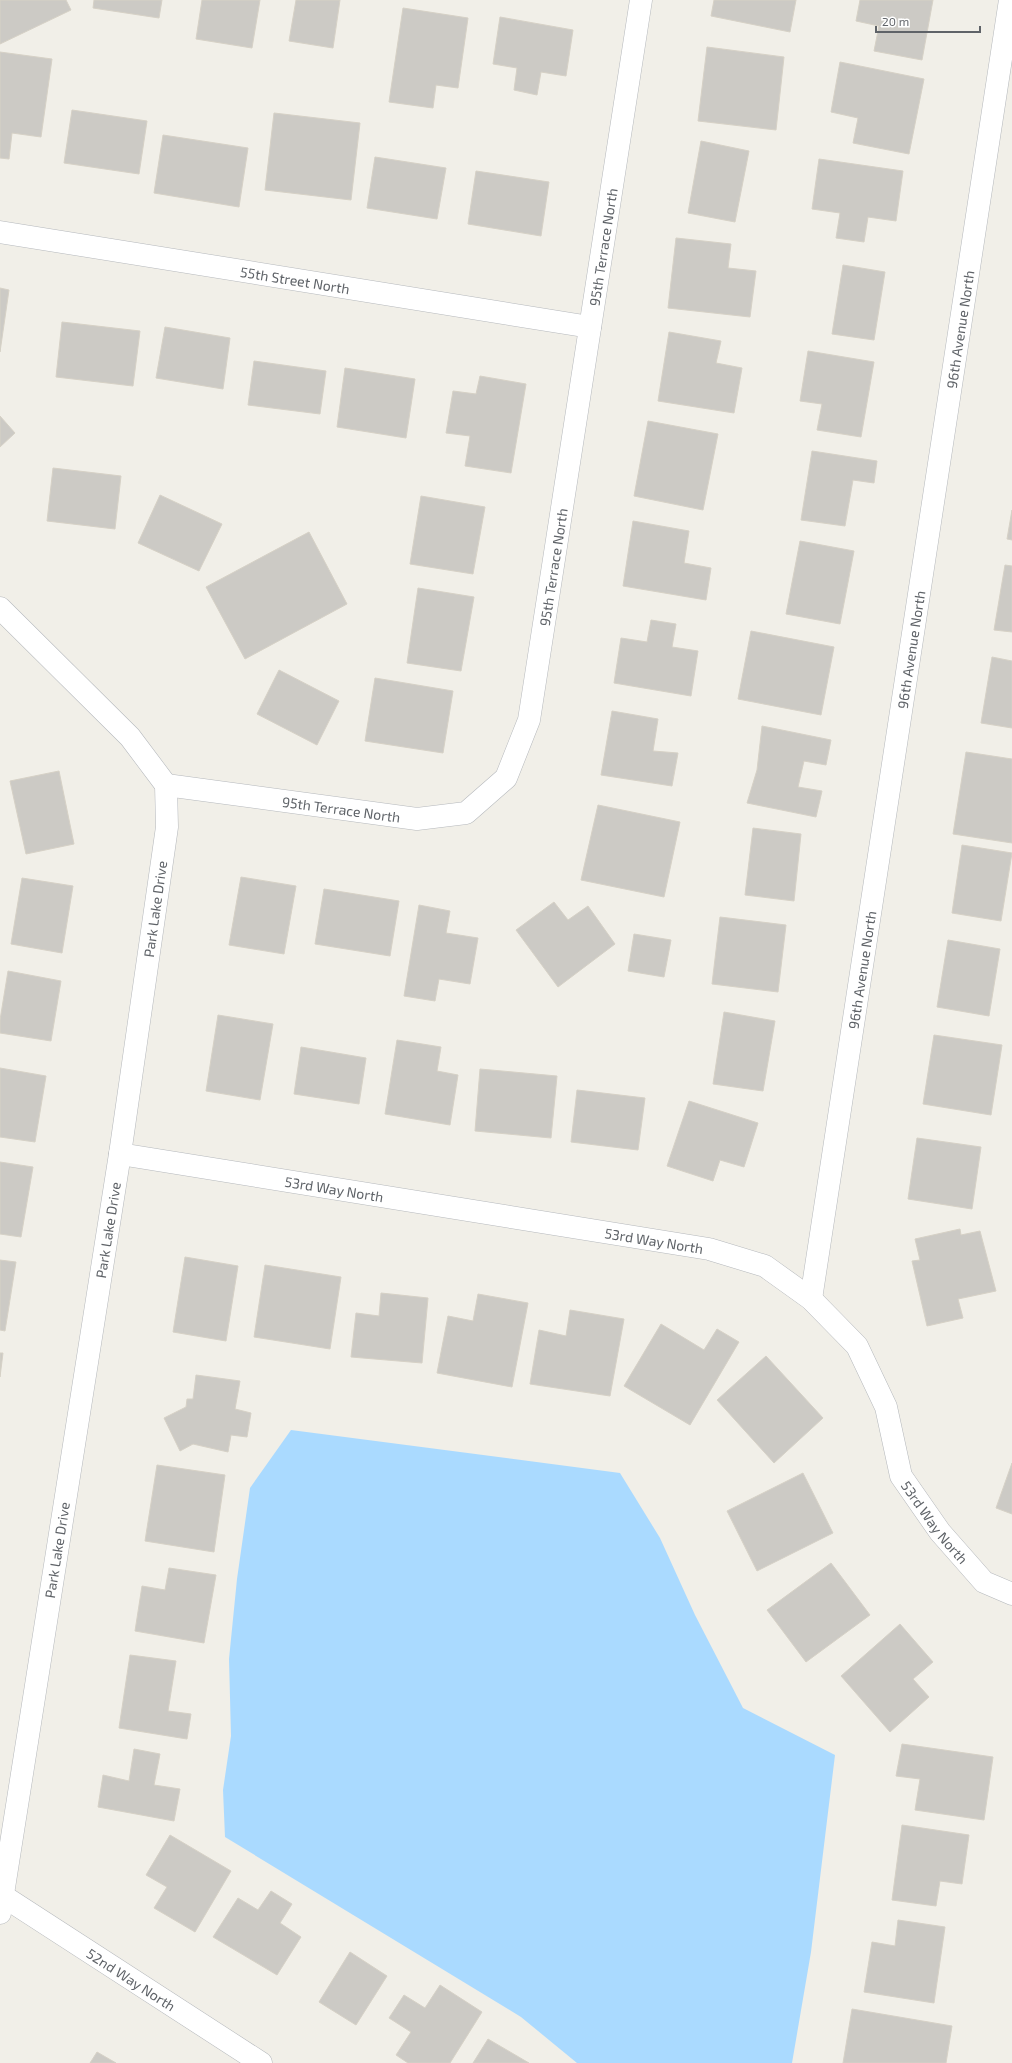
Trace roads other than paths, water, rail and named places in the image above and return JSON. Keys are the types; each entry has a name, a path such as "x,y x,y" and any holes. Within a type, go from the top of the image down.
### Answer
{"street":[{"name":"95th Terrace North","path":"166,785 417,820 466,813 506,778 529,720 640,0"},
{"name":"96th Avenue North","path":"812,1299 1010,0"},
{"name":"55th Street North","path":"0,232 590,327"},
{"path":"0,608 130,737 166,785"},
{"name":"Park Lake Drive","path":"1,1905 120,1154 167,827 166,785"},
{"name":"53rd Way North","path":"120,1154 709,1249 765,1266 812,1299 857,1346 886,1407 901,1476 940,1532 984,1582 1012,1594"},
{"name":"52nd Way North","path":"1,1905 261,2063"}],"water":[{"path":"291,1430 620,1473 660,1538 695,1615 743,1708 835,1755 811,1952 792,2063 577,2063 521,2017 225,1837 223,1790 231,1736 229,1659 237,1579 250,1488"}]}
